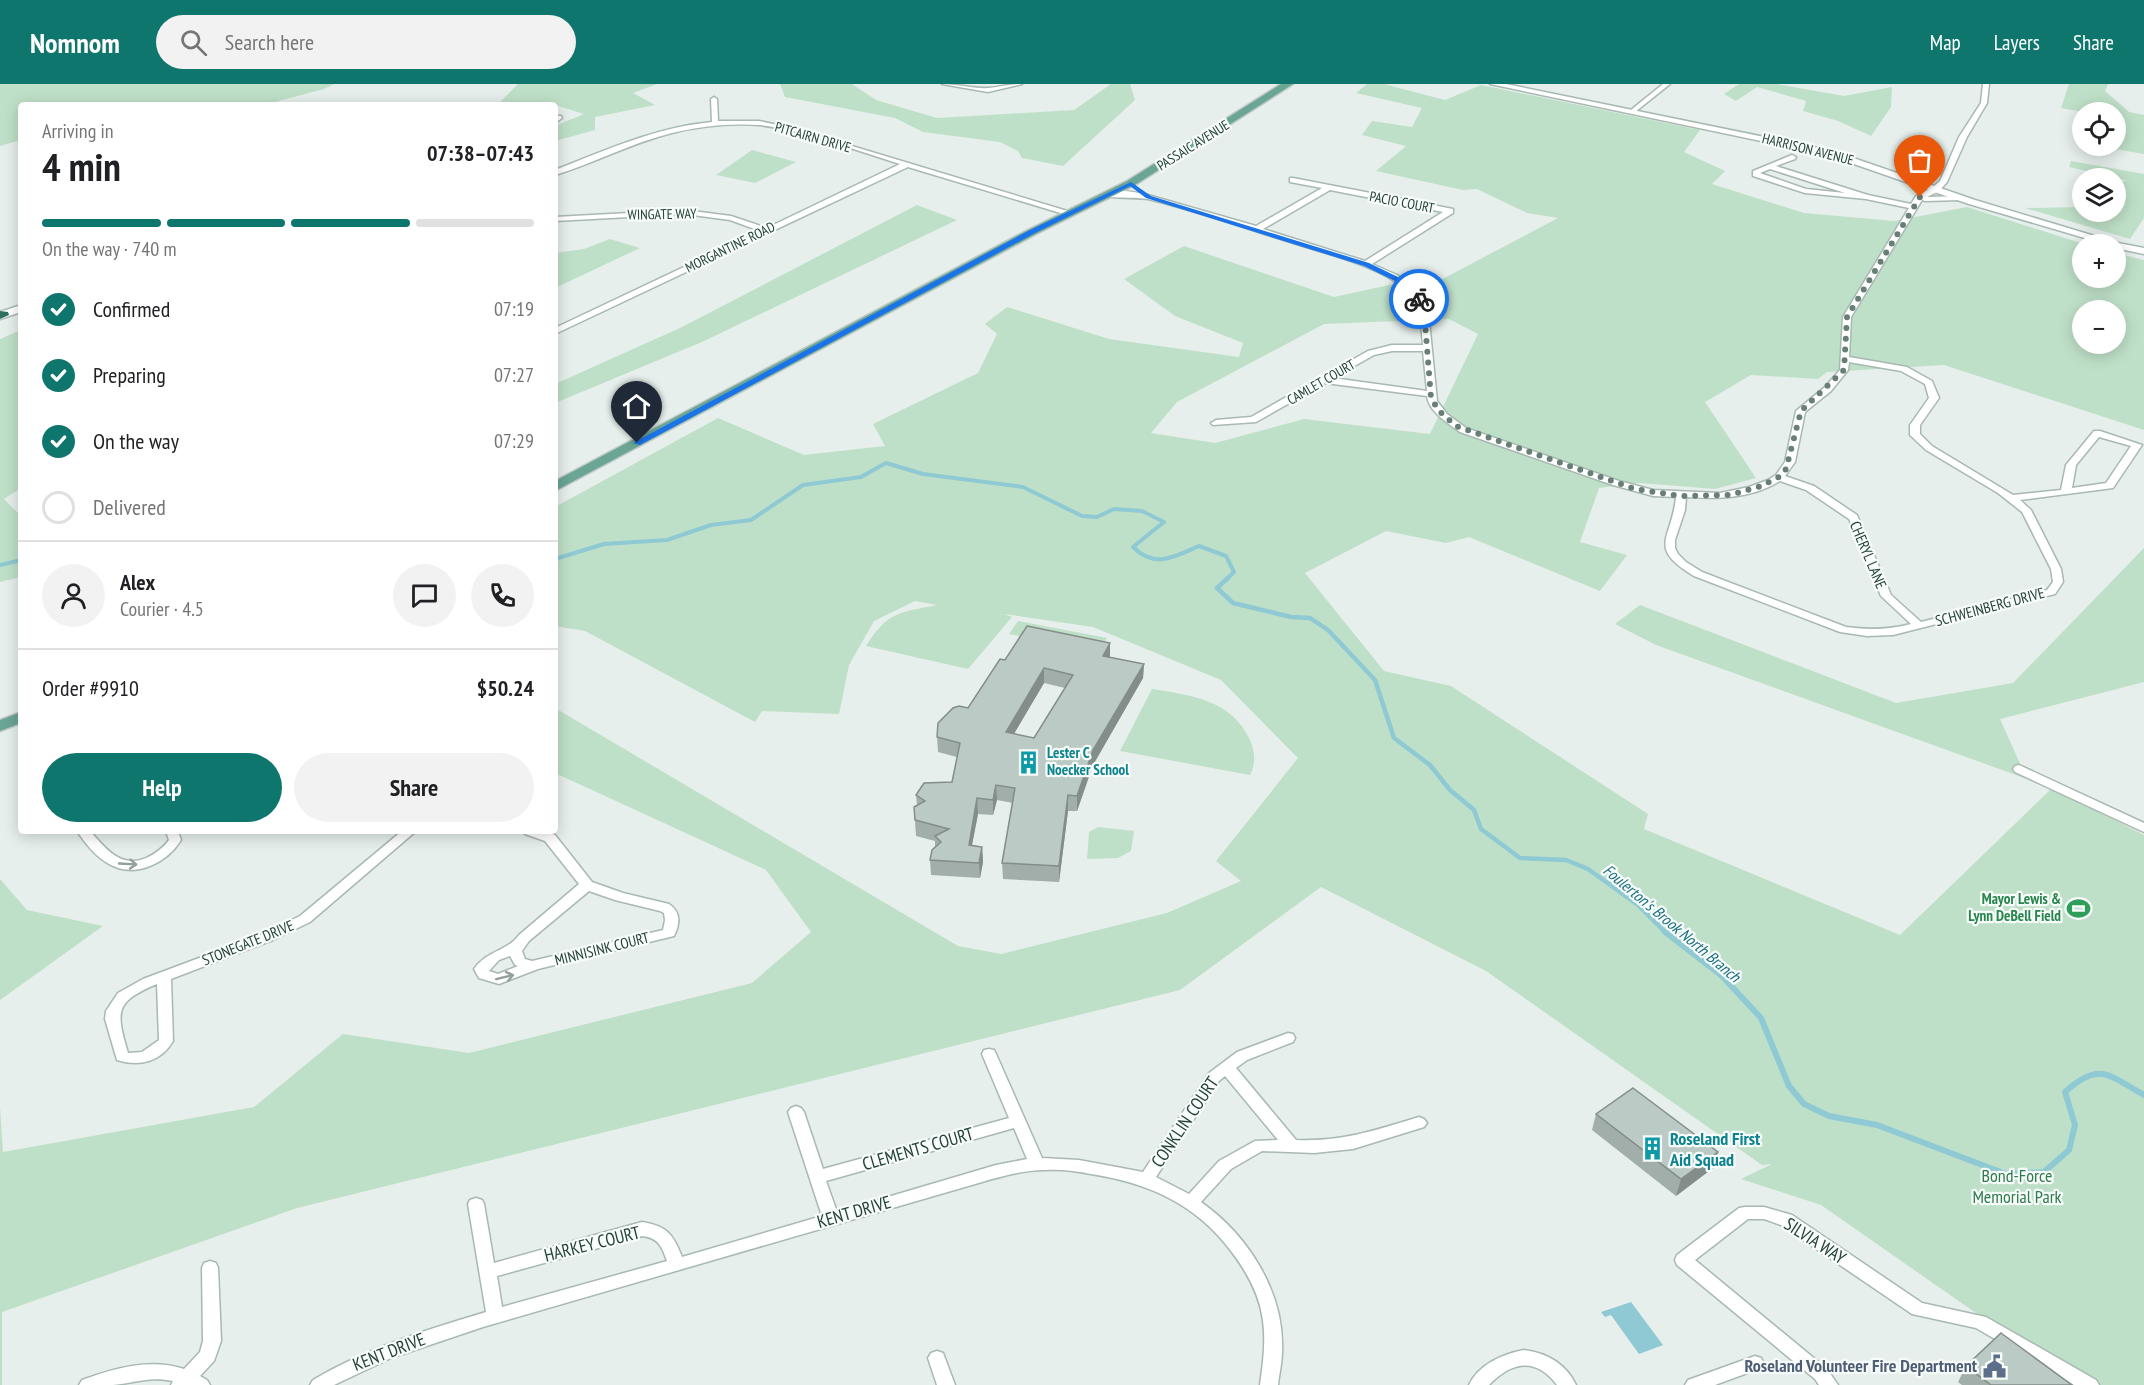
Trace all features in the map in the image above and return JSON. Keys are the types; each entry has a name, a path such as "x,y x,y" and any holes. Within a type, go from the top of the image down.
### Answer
{"main road":[{"name":"PASSAIC AVENUE","path":"558,485 1070,213 1131,183 1286,84"}],"street":[{"path":"945,84 988,90 1020,84"},
{"name":"HARRISON AVENUE","path":"1494,84 1513,86 1830,153 1962,198 2079,234"},
{"path":"1633,111 1667,84"},
{"path":"1107,195 1148,197 1366,264 1394,277 1417,296 1424,310 1430,394 1435,406 1444,416 1473,434 1616,483 1653,493 1681,496 1742,493 1779,477 1790,462 1801,411 1841,375 1845,359 1847,317 1916,204 1943,182 1963,137 1984,103 1986,84"},
{"path":"714,99 715,123"},
{"name":"PITCAIRN DRIVE","path":"558,172 657,133 715,123 745,122 782,127 1070,213"},
{"path":"1792,157 1757,171 1756,174 1810,192 1916,204 1939,197 1962,198"},
{"name":"MORGANTINE ROAD","path":"558,330 905,165"},
{"path":"1769,166 1866,197"},
{"name":"PACIO COURT","path":"1293,180 1450,211 1366,264"},
{"path":"1131,183 1136,190 1148,197"},
{"path":"1257,229 1329,187"},
{"name":"WINGATE WAY","path":"558,219 685,212 731,218 766,230"},
{"name":"HARRISON AVENUE","path":"2126,247 2144,251"},
{"path":"1,321 18,310"},
{"path":"1,321 18,319"},
{"name":"CAMLET COURT","path":"1216,423 1253,420 1378,350 1427,348"},
{"name":"SCHWEINBERG DRIVE","path":"1681,496 1680,510 1668,546 1675,558 1688,569 1803,616 1844,630 1878,633 1919,626 2043,595 2055,587 2058,576 2031,517 2013,498 1918,439 1915,425 1934,398 1929,383 1904,369 1845,359"},
{"path":"1324,380 1430,394"},
{"path":"2013,498 2066,492 2109,486 2138,445 2097,433 2071,465 2066,492"},
{"name":"CHERYL LANE","path":"1779,477 1810,488 1853,517 1886,596 1919,626"},
{"path":"2019,769 2143,826"},
{"path":"85,834 113,861 130,865 163,854 175,840 173,834"},
{"name":"STONEGATE DRIVE","path":"164,976 166,1041 153,1054 141,1059 122,1056 112,1017 114,1010 133,990 164,976 268,937 305,919 406,834"},
{"path":"539,834 550,838 587,885"},
{"name":"MINNISINK COURT","path":"517,948 486,963 481,969 484,975 499,980 533,966 669,933 672,920 670,911 664,907 620,897 587,885 524,938 517,948 515,951 520,962 525,966 533,966"},
{"name":"CONKLIN COURT","path":"1146,1180 1214,1077 1242,1056 1287,1038"},
{"path":"989,1054 1037,1164"},
{"name":"CONKLIN COURT","path":"1226,1067 1290,1144"},
{"path":"796,1112 831,1218"},
{"name":"CLEMENTS COURT","path":"817,1177 1019,1121"},
{"path":"1191,1202 1225,1165 1247,1150 1260,1145 1290,1144 1314,1147 1353,1143 1419,1124"},
{"name":"KENT DRIVE","path":"320,1385 340,1372 377,1355 495,1316 677,1265 831,1218 1037,1164 1075,1165 1146,1180 1191,1202 1221,1228 1244,1253 1257,1273 1268,1299 1274,1327 1271,1385"},
{"path":"476,1204 495,1316"},
{"name":"SILVIA WAY","path":"1829,1385 1821,1374 1683,1260 1745,1213 1764,1213 1786,1220 1918,1309 1980,1322 2090,1385"},
{"name":"HARKEY COURT","path":"488,1272 642,1229 656,1230 665,1236 677,1265"},
{"path":"88,1385 154,1368 190,1382 208,1356 212,1341 210,1268"},
{"path":"1478,1385 1500,1366 1518,1359 1533,1357 1546,1361 1558,1370 1567,1385"},
{"path":"937,1358 946,1385"},
{"path":"1694,1385 1755,1363"}],"green space":[{"path":"0,84 334,84 324,89 275,102 18,102 18,141 0,146"},
{"path":"518,84 657,84 633,93 655,105 595,117 595,130 558,140 558,125 584,114 558,106 558,102 500,102"},
{"path":"780,84 852,84 876,100 937,118 1074,110 1111,84 1130,84 1135,100 1063,166 1022,158 1018,151 1000,142 923,132 895,118 785,97"},
{"name":"Bond-Force Memorial Park","path":"1367,84 1384,84 1445,100 1481,85 1700,130 1684,152 1725,171 1712,184 1804,213 1894,221 1967,207 2072,240 2072,288 2126,288 2126,256 2144,260 2144,430 1944,365 1827,372 1818,379 1751,375 1705,402 1756,478 1715,489 1640,483 1599,488 1580,542 1627,555 1600,591 1469,537 1446,543 1386,531 1305,573 1384,671 1451,686 1648,814 1644,829 1900,935 2052,788 2144,835 2144,1385 2079,1385 1821,1205 1741,1179 1772,1164 1762,1165 1486,971 1321,887 1180,990 297,1208 2,1312 2,1385 0,1385 0,1107 3,1152 254,1107 343,1034 469,1053 752,983 811,932 766,870 558,774 558,710 958,946 1001,954 1167,913 1241,881 1216,861 1298,758 1221,680 1093,627 1004,614 1012,617 968,669 866,646 881,626 896,615 937,605 915,601 874,621 849,665 839,714 762,711 755,722 585,631 558,626 558,505 718,418 804,455 885,446 873,424 978,373 997,334 985,324 1007,307 1109,339 1239,357 1243,343 1175,316 1124,279 1184,246 1334,297 1389,285 1433,284 1558,218 1527,213 1477,189 1463,190 1376,171 1406,146 1362,135 1372,121 1412,127 1422,108 1356,93","holes":["1449,319 1478,334 1430,434 1304,419 1215,443 1151,433 1177,402 1324,324"]},
{"path":"1739,84 1776,84 1844,96 1892,87 1891,107 1871,136 1838,121 1803,111 1806,101 1757,87 1736,101 1724,94"},
{"path":"2069,84 2108,84 2105,91 2118,102 2072,102 2072,110 2061,108"},
{"path":"2126,109 2144,115 2144,154 2126,151"},
{"path":"752,150 796,162 755,183 716,175"},
{"path":"2071,161 2110,168 2073,168 2069,167"},
{"path":"2126,171 2144,174 2144,218 2130,239 2126,238 2126,234 2113,234 2072,222 2126,222 2126,181 2128,181 2126,181"},
{"path":"917,205 957,220 702,342 558,402 558,383 680,328"},
{"path":"2072,207 2072,222 2025,208"},
{"path":"610,239 640,248 558,287 558,253 584,249"},
{"path":"18,331 18,490 4,499 18,513 18,578 0,582 0,339"},
{"path":"2144,548 2144,682 2000,719 2027,779 1656,645 1615,624 1640,605 1896,703 2013,683"},
{"path":"1018,621 1107,638 1097,652 1009,634"},
{"path":"1152,689 1195,697 1233,716 1252,744 1254,762 1250,775 1120,751"},
{"path":"1098,827 1134,831 1131,851 1118,858 1087,859 1089,832"},
{"path":"0,879 27,910 103,926 0,1000"}],"water":[{"path":"1631,1302 1663,1345 1639,1354 1611,1315 1605,1317 1601,1312"}],"building":[{"name":"Lester C Noecker School","path":"1027,626 1110,643 1103,656 1144,664 1093,750 1077,796 1068,795 1059,866 1002,863 1015,788 996,785 993,800 977,798 969,845 982,847 979,863 930,860 932,850 941,842 935,836 949,829 915,820 914,807 925,801 916,795 924,783 952,782 960,743 937,737 938,723 953,708 959,706 968,708 1000,659 1005,660","holes":["1044,668 1073,675 1034,738 1006,732"]},
{"path":"1633,1088 1718,1152 1681,1179 1596,1114"},
{"path":"2001,1333 2072,1385 1991,1385 1966,1366"}],"waterway":[{"name":"Foulerton's Brook North Branch","path":"558,558 604,544 667,540 711,525 751,520 803,485 861,477 886,463 923,474 1023,487 1082,516 1097,517 1114,509 1142,511 1164,522 1133,547 1141,554 1149,558 1165,559 1199,546 1226,556 1234,572 1228,578"},
{"name":"Foulerton's Brook North Branch","path":"0,565 18,561"},
{"name":"Foulerton's Brook North Branch","path":"1228,578 1217,588 1233,603 1291,617 1310,618 1328,630 1375,680 1394,738 1430,765 1450,790 1474,810 1481,829 1520,858 1566,860 1588,869 1638,905 1665,932"},
{"name":"Foulerton's Brook North Branch","path":"1665,932 1722,976 1761,1018 1789,1086 1804,1104 1829,1116 1877,1125 2006,1174 2044,1172 2069,1150 2075,1125 2065,1092 2077,1082 2096,1074 2104,1074 2144,1095"}],"way so far":[{"path":"1419,299 1424,310 1431,398 1439,411 1456,426 1484,438 1635,489 1666,495 1720,496 1742,493 1771,482 1786,469 1792,456 1801,411 1809,401 1828,388 1844,370 1847,317 1920,197"}],"place":[{"name":"Lester C Noecker School","path":"1029,762"},
{"name":"Mayor Lewis & Lynn DeBell Field","path":"2079,908"},
{"name":"Roseland First Aid Squad","path":"1652,1149"},
{"name":"Roseland Volunteer Fire Department","path":"1995,1366"}],"route":[{"path":"637,443 1032,231 1131,183 1136,190 1148,197 1229,220 1366,264 1399,280 1419,299"}]}
